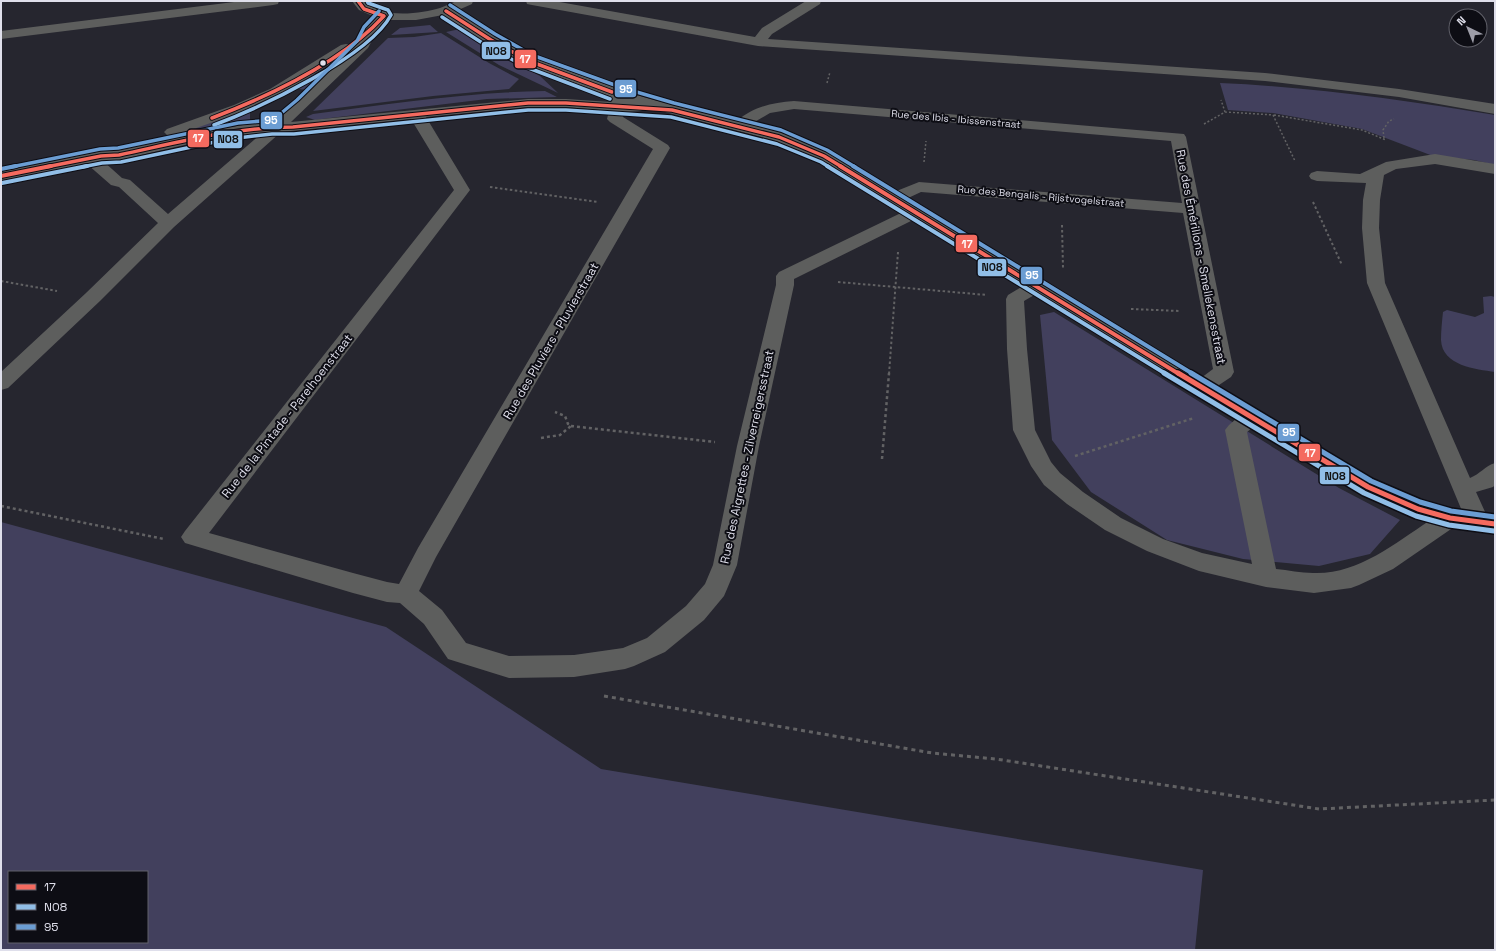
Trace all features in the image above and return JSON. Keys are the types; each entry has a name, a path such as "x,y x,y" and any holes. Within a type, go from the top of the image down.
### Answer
{"street":[{"path":"1,35 273,1"},
{"path":"358,1 364,9 384,16 424,16 446,11 466,1"},
{"path":"532,1 758,42 1265,77 1399,93 1495,109"},
{"path":"758,42 767,31 815,1"},
{"path":"446,11 491,40 529,61 558,86 574,96 619,101 672,110 740,126 779,137 824,156 1251,418 1368,487 1418,509 1450,518 1486,523"},
{"path":"96,157 116,148 159,136 256,101 275,92 332,58 370,31 384,16"},
{"path":"1,382 93,297 168,223 302,105 363,45 370,31"},
{"path":"275,92 292,95 300,99 302,105"},
{"path":"256,101 258,112 264,121 276,127"},
{"path":"1,176 96,157 119,155 239,130 293,127 528,103 619,101"},
{"name":"Rue des Pluviers - Pluvierstraat","path":"406,594 426,554 662,148 616,119 619,101"},
{"name":"Rue des Ibis - Ibissenstraat","path":"740,126 751,115 765,108 794,105 1178,138"},
{"name":"Rue de la Pintade - Parelhoenstraat","path":"406,594 387,592 353,584 193,537 462,190 416,114"},
{"name":"Rue des Émérillons - Smellekensstraat","path":"1178,138 1224,372 1201,387"},
{"path":"96,157 117,182 124,183 168,223"},
{"path":"1317,176 1362,179 1392,165 1436,159 1495,169"},
{"path":"1376,173 1372,189 1372,242 1376,283 1464,488 1486,523"},
{"name":"Rue des Bengalis - Rijstvogelstraat","path":"894,198 919,186 1191,209"},
{"name":"Rue des Aigrettes - Zilverreigersstraat","path":"406,594 433,617 457,651 509,667 574,666 625,658 656,645 695,613 715,588 725,565 748,446 783,292 785,276 917,212"},
{"path":"1037,286 1015,299 1016,349 1024,430 1042,466 1052,478 1075,498 1113,524 1155,545 1199,562 1266,577 1314,583 1351,578 1384,562 1450,518"},
{"path":"1251,418 1236,430 1266,577"},
{"path":"1464,488 1485,481 1495,471"}],"path":[{"path":"826,88 831,68"},
{"path":"1202,126 1225,112 1219,97"},
{"path":"1273,115 1362,130 1436,159"},
{"path":"924,163 929,117"},
{"path":"490,187 600,203"},
{"path":"1062,198 1063,274"},
{"path":"882,459 898,251"},
{"path":"1,281 62,292"},
{"path":"836,282 992,295"},
{"path":"1127,309 1181,311"},
{"path":"555,412 564,416 568,424 572,426 718,442"},
{"path":"1071,457 1198,417"},
{"path":"541,438 560,435 572,426"},
{"path":"1,506 163,538"},
{"path":"599,695 932,753 996,759 1319,809 1495,800"}],"shaded area":[{"path":"430,25 438,32 391,35 400,28"},
{"path":"460,29 482,45 540,76 558,93 499,65 446,32"},
{"path":"441,33 489,63 519,79 509,89 433,96 313,111 388,38 414,37"},
{"path":"314,74 319,74 321,77 307,90 291,88"},
{"path":"1220,83 1358,95 1495,115 1495,165 1474,160 1433,156 1362,129 1273,113 1228,110"},
{"path":"545,91 557,97 487,99 315,120 306,117 313,114 429,99"},
{"path":"250,107 250,120 245,124 202,132 192,132 195,128"},
{"path":"1483,297 1495,297 1495,372 1461,365 1454,361 1447,356 1443,349 1441,340 1443,312 1447,310 1475,317 1484,313"},
{"path":"1054,312 1339,488 1400,520 1370,554 1319,566 1243,559 1167,540 1091,492 1052,440 1040,315"},
{"path":"1,522 386,627 601,769 1203,870 1195,950 1,950"}],"transit line":[{"name":"17","path":"212,118 246,104 295,80 342,51 364,35 384,16 364,9 358,1"},
{"name":"N08","path":"214,125 255,108 296,87 337,63 374,37 386,25 391,15 388,10 368,3 367,1"},
{"name":"95","path":"450,5 495,34 532,55 623,88 674,103 781,130 827,150 1255,412 1371,481 1420,502 1451,511 1495,517"},
{"name":"95","path":"1,169 100,149 118,148 238,123 273,120 297,100 357,41 364,27 379,11"},
{"name":"17","path":"446,11 491,40 529,61 612,92"},
{"name":"N08","path":"442,17 487,46 526,67 610,99"},
{"name":"17","path":"1,176 101,156 119,155 227,132 271,127 293,127 528,103 566,103 672,110 779,137 824,156 1251,418 1368,487 1418,509 1450,518 1495,524"},
{"name":"N08","path":"2,183 102,163 121,162 229,139 272,134 294,134 528,110 566,110 671,117 777,144 821,162 1247,424 1364,493 1416,516 1449,525 1494,531"}]}
